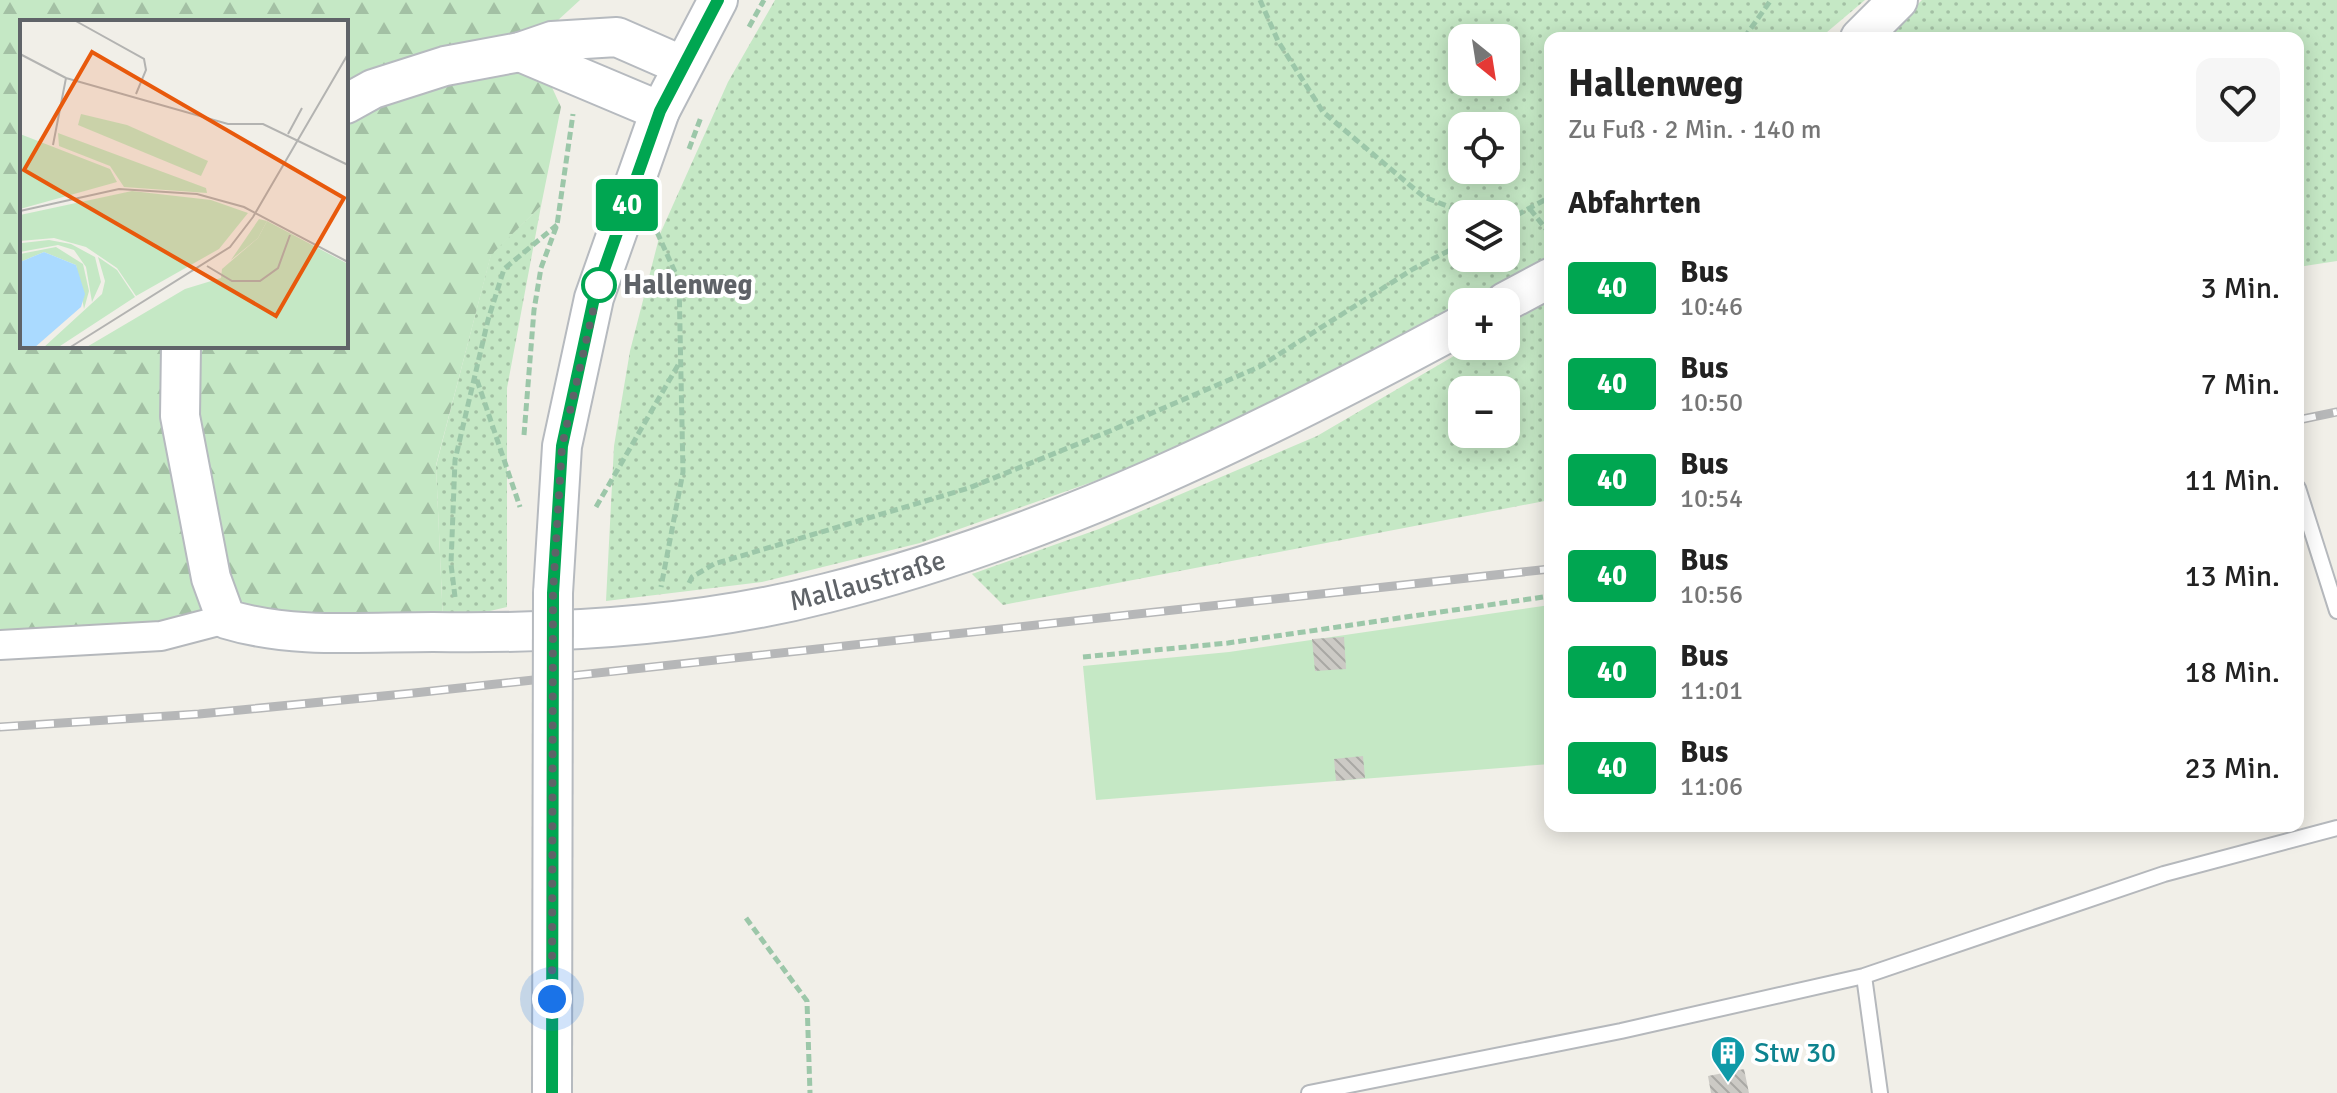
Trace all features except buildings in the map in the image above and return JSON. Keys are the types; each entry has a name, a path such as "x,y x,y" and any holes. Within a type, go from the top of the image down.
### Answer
{"street":[{"path":"552,1093 553,593 562,446 594,298 660,111 681,65 718,0"},
{"path":"1866,32 1898,0"},
{"path":"348,103 373,89 445,66 520,52 552,41 617,37 681,65"},
{"path":"520,52 660,111"},
{"path":"1520,294 1544,281"},
{"name":"Mallaustraße","path":"226,619 263,631 460,633 658,624 824,594 941,562 1040,526 1232,444 1448,332"},
{"path":"0,645 161,636 226,619 211,578 180,416 181,348"}],"lane":[{"path":"2304,507 2337,611"},
{"path":"1309,1093 1621,1031 1864,976 2164,874 2337,828"},
{"path":"1864,976 1880,1093"}],"path":[{"path":"742,39 764,0"},
{"path":"1260,0 1278,41 1323,112 1424,197 1448,206"},
{"path":"1748,32 1771,0"},
{"path":"526,382 541,268 557,225 580,76"},
{"path":"684,161 706,105"},
{"path":"1520,214 1544,201"},
{"path":"1530,209 1544,226"},
{"path":"652,246 662,217"},
{"path":"460,633 451,564 455,460 477,379 488,320 504,269 557,225"},
{"path":"656,231 679,281 683,472 658,600"},
{"path":"687,587 692,577 714,564 969,488 1259,367 1413,269 1448,251"},
{"path":"594,511 681,360"},
{"path":"477,379 522,513"},
{"path":"1083,657 1228,643 1544,597"},
{"path":"746,918 807,1001 810,1093"}],"green space":[{"path":"0,0 580,0 532,44 561,107 541,206 491,255 436,465 443,622 0,637"},
{"path":"775,0 1865,0 1827,32 1544,32 1544,260 1503,288 1448,288 1448,315 1303,393 1112,475 920,543 762,582 606,601 614,446 630,351 660,234 728,82"},
{"path":"1922,0 2337,0 2337,261 2304,266 2304,32 1890,32"},
{"path":"541,206 507,388 507,607 443,622 436,466 491,254"},
{"path":"1544,304 1544,501 1003,605 972,574 1099,529 1317,436 1448,359 1520,360 1520,318"},
{"path":"1544,606 1544,764 1096,800 1083,666 1229,652"}],"railway":[{"path":"2304,419 2337,412"},
{"path":"0,727 199,714 414,693 1544,570"}],"bus line":[{"name":"40","path":"552,1093 553,593 562,446 594,298 660,111 681,65 718,0"}],"place":[{"name":"Hallenweg","path":"599,285"},
{"name":"Stw 30","path":"1728,1084"}],"route":[{"path":"552,999 553,593 562,446 599,285"}]}
